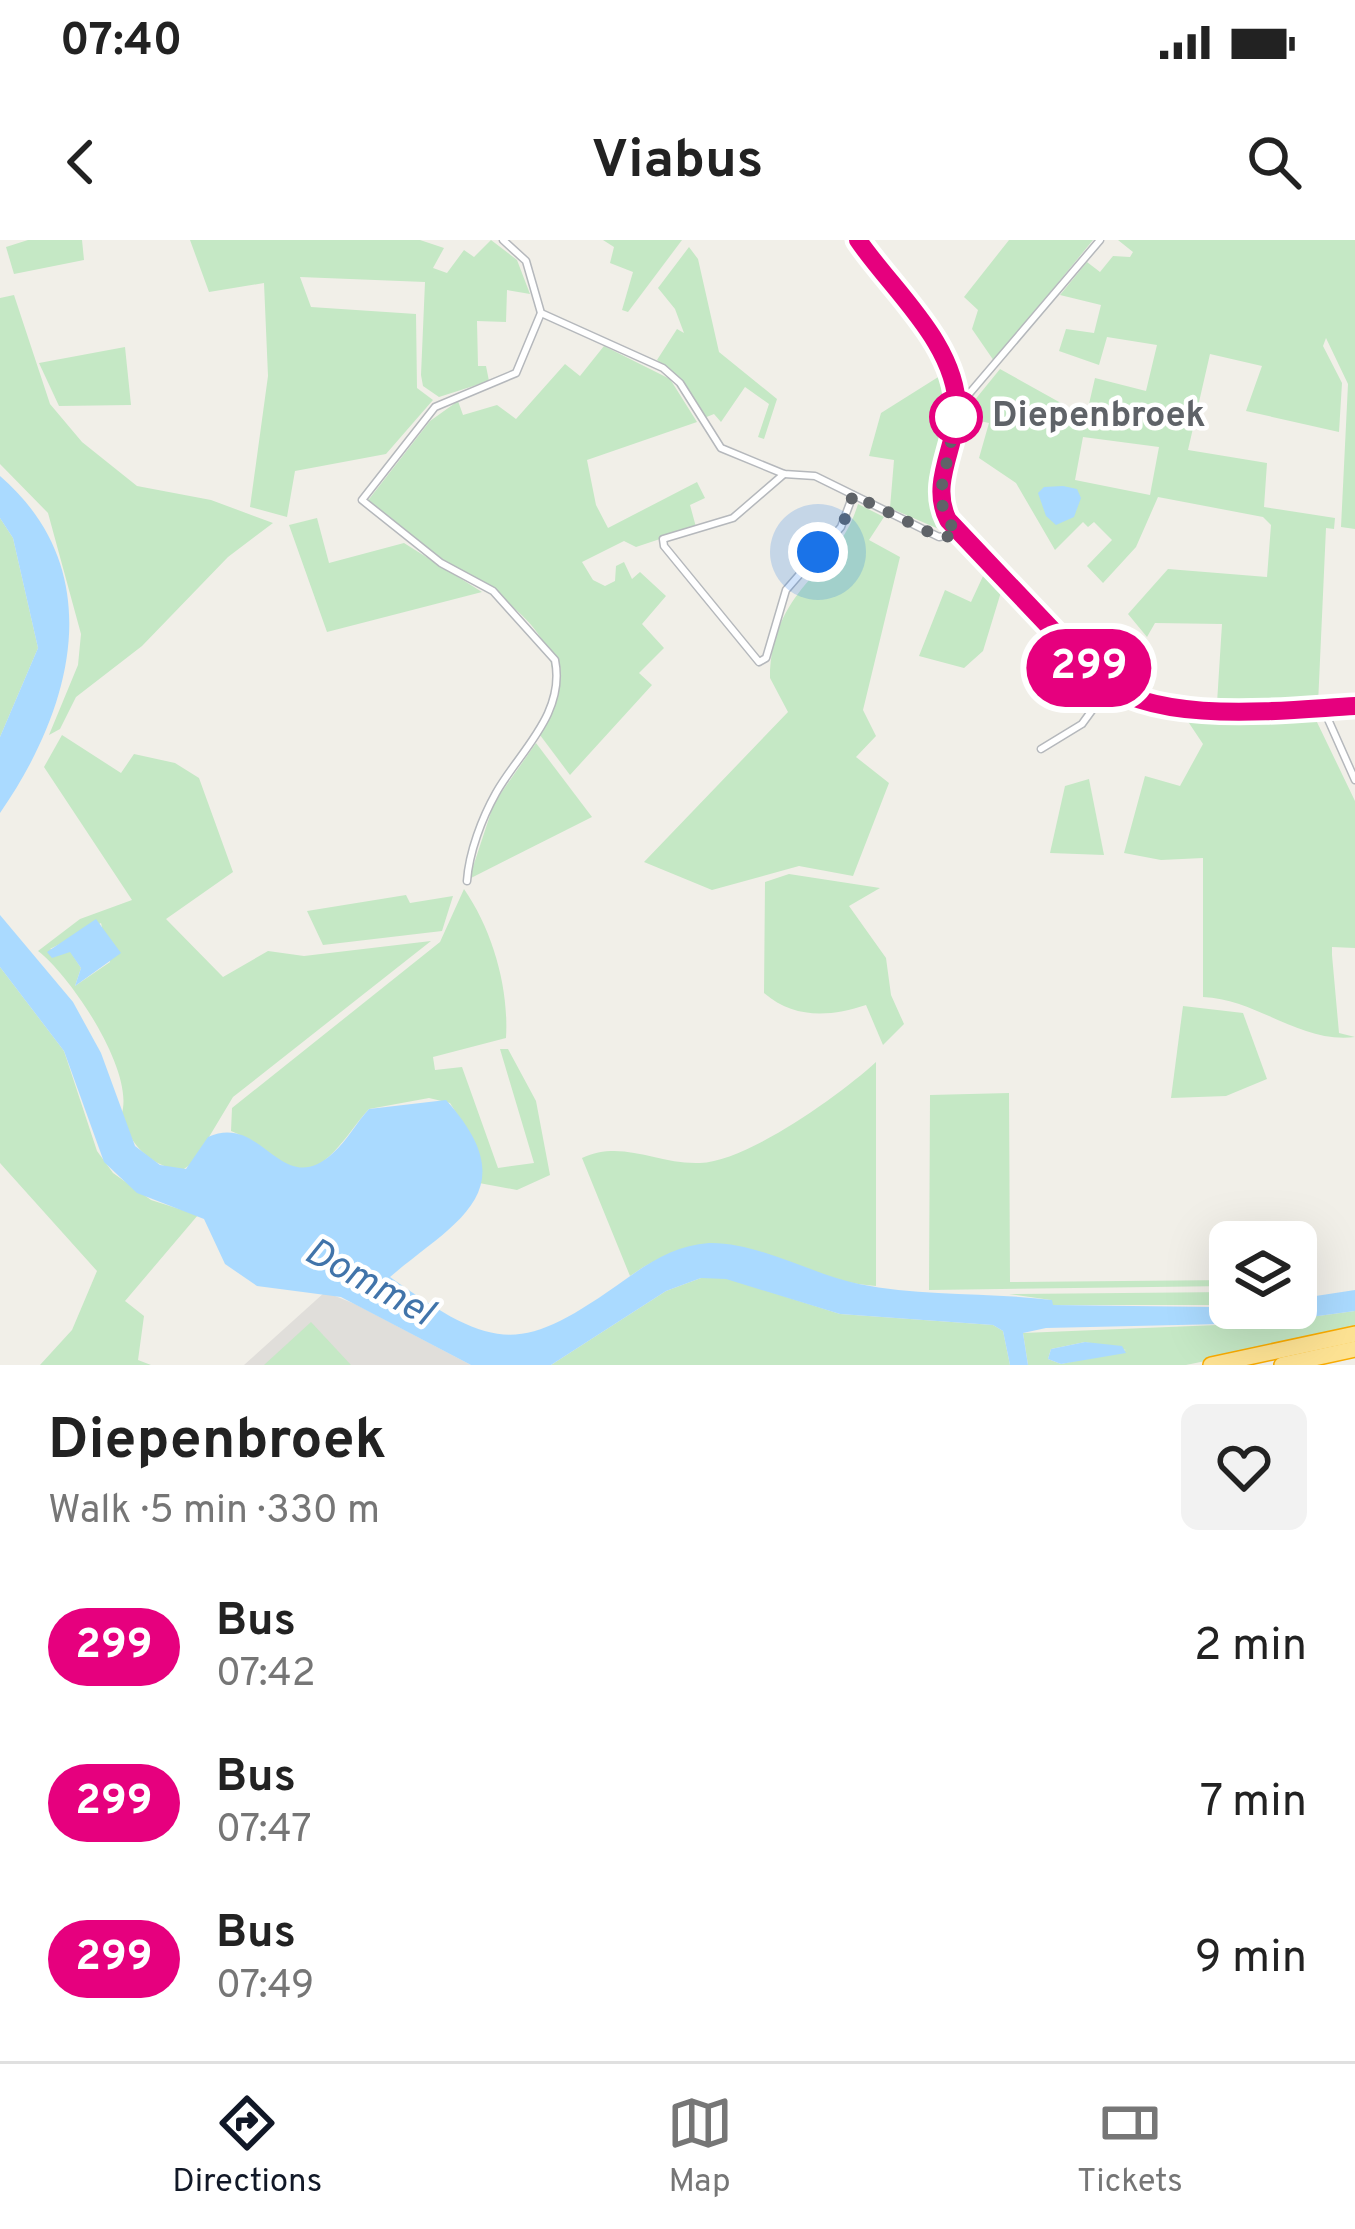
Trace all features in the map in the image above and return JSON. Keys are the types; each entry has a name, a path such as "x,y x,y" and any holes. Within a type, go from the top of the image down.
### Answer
{"highway":[{"path":"1211,1365 1355,1334"},
{"path":"1282,1365 1355,1349"}],"street":[{"path":"467,881 496,792 547,717 555,660 493,591 441,562 362,500 435,407 516,373 542,313 526,261 503,240"},
{"path":"858,240 937,346 957,408 941,490 943,510 959,533 1109,687 1124,698 1178,709 1355,706"},
{"path":"957,408 1100,240"},
{"path":"542,313 663,368 680,383 721,448 784,474 815,476 939,537 959,533"},
{"path":"784,474 733,518 664,539 664,546 759,662 766,658 785,590 842,527 853,495"},
{"path":"1041,749 1082,724 1109,687"},
{"path":"1323,708 1355,780"}],"shaded area":[{"path":"325,1292 355,1304 471,1365 244,1365"}],"green space":[{"path":"28,240 82,240 84,260 14,274 6,247"},
{"path":"190,240 420,240 444,248 433,268 447,273 464,250 474,257 491,240 517,260 530,294 507,290 506,322 477,321 478,366 486,366 489,381 439,397 423,386 421,375 425,282 300,277 311,307 416,314 417,388 433,400 386,454 295,471 287,517 250,507 268,376 264,283 209,292"},
{"path":"603,240 682,240 628,312 622,310 633,272 610,263 614,247"},
{"path":"1009,240 1093,240 994,361 972,329 978,310 964,297"},
{"path":"1118,240 1355,240 1355,529 1341,527 1348,384 1326,338 1323,346 1342,383 1339,432 1246,411 1262,366 1210,354 1188,450 1267,463 1264,507 1335,518 1334,529 1326,528 1318,704 1217,703 1222,624 1155,623 1147,637 1128,614 1168,569 1267,577 1271,525 1263,517 1158,497 1136,547 1103,583 1087,566 1112,540 1094,522 1088,527 1083,522 1055,550 1016,483 979,458 989,423 961,417 1000,369 1086,417 1095,378 1146,391 1157,345 1107,337 1099,365 1059,351 1066,329 1094,333 1101,305 1060,295 1087,262 1100,272 1113,256 1130,257 1133,252","holes":["1083,437 1159,447 1150,495 1075,480"]},
{"path":"689,247 698,259 719,352 777,399 764,439 758,437 769,404 745,387 721,422 714,414 704,418 684,383 657,360 677,329 684,333 675,309 658,288"},
{"path":"14,295 50,404 82,442 137,486 211,500 273,523 228,557 142,646 76,697 60,729 49,735 78,665 81,634 48,513 0,464 0,298"},
{"path":"604,346 670,379 697,422 587,460 596,505 608,528 697,482 705,498 690,505 696,527 636,547 624,541 582,562 593,580 605,586 615,581 616,566 624,562 632,579 640,572 666,596 642,624 664,648 639,673 652,685 570,775 540,735 551,703 553,676 548,652 536,632 499,596 427,551 366,503 430,421 458,401 463,415 497,405 516,419 565,364 580,376"},
{"path":"125,347 131,405 59,406 39,363"},
{"path":"943,374 947,416 940,498 944,518 955,536 890,508 894,460 869,456 881,413"},
{"path":"858,504 884,517 869,540 900,557 863,710 876,736 856,757 889,783 853,876 799,866 712,890 644,862 788,712 770,678 781,622 836,548"},
{"path":"0,518 13,538 38,648 0,737"},
{"path":"317,518 329,563 404,543 482,592 327,632 289,525"},
{"path":"984,574 1001,592 983,651 964,668 919,656 945,590 971,602"},
{"path":"1185,717 1216,722 1315,718 1355,801 1355,948 1332,947 1332,955 1339,1033 1355,1037 1316,1034 1242,1005 1203,997 1203,858 1161,860 1124,853 1145,776 1180,786 1203,744"},
{"path":"62,735 121,773 134,754 175,763 199,778 233,872 166,919 223,977 268,951 304,956 431,941 233,1097 194,1162 181,1171 151,1159 130,1136 121,1116 120,1077 111,1053 68,982 38,951 80,919 132,900 44,767","holes":["101,923 110,962 75,986 81,968 70,951 50,949"]},
{"path":"536,743 592,817 469,879 494,803"},
{"path":"1089,779 1104,855 1050,853 1065,786"},
{"path":"789,874 880,888 849,906 886,958 891,995 904,1024 883,1045 866,1005 813,1013 788,1008 764,993 765,882"},
{"path":"464,889 497,960 506,1038 433,1057 435,1070 462,1067 498,1168 534,1163 500,1049 508,1049 536,1101 550,1175 517,1190 479,1183 480,1162 468,1131 450,1103 429,1098 369,1109 324,1161 300,1170 231,1131 232,1108 440,942"},
{"path":"406,895 410,903 453,896 442,931 323,945 307,911"},
{"path":"0,967 64,1051 97,1151 113,1173 151,1200 198,1215 125,1301 144,1316 138,1360 151,1365 40,1365 72,1330 97,1271 0,1163"},
{"path":"1183,1006 1243,1013 1267,1079 1226,1096 1171,1098"},
{"path":"876,1062 876,1286 723,1249 694,1249 663,1257 630,1276 582,1158 612,1151 685,1163 720,1159 792,1124"},
{"path":"1009,1093 1010,1282 1209,1280 1209,1286 929,1290 930,1095"},
{"path":"701,1278 726,1278 840,1314 993,1325 1003,1331 1010,1365 551,1365 666,1291"},
{"path":"1209,1292 1209,1305 1052,1305 1051,1300 1009,1294"},
{"path":"1355,1311 1355,1330 1186,1365 1028,1365 1023,1333 1209,1325 1209,1329 1317,1329 1317,1316","holes":["1085,1342 1126,1350 1061,1364 1048,1359 1051,1349"]},
{"path":"311,1322 351,1365 264,1365"}],"water":[{"path":"0,476 35,513 57,554 68,597 69,641 46,729 0,813 0,737 38,648 13,538 0,518"},
{"path":"1044,487 1077,489 1081,498 1074,517 1056,525 1046,516 1038,493"},
{"name":"Dommel","path":"0,915 73,1002 101,1053 135,1146 160,1165 186,1169 208,1137 227,1132 243,1136 285,1162 315,1165 338,1148 369,1109 446,1100 470,1132 481,1159 481,1182 473,1203 457,1222 390,1277 457,1320 484,1331 509,1335 560,1321 665,1255 709,1243 765,1253 859,1284 907,1291 1052,1300 1053,1305 1209,1307 1209,1324 1046,1328 1023,1333 1028,1365 1010,1365 1003,1331 993,1325 840,1314 726,1279 701,1278 666,1291 551,1365 471,1365 341,1297 257,1286 225,1264 204,1219 137,1193 104,1162 64,1051 0,967"},
{"path":"96,919 121,953 75,986 81,968 70,952 52,958 47,952"},
{"path":"1355,1290 1355,1311 1317,1316 1317,1296"},
{"path":"1085,1342 1122,1346 1126,1353 1061,1364 1048,1359 1051,1349"}],"bus line":[{"name":"299","path":"858,240 948,367 957,408 941,490 948,520 1098,678 1124,698 1178,709 1355,706"}],"place":[{"name":"Diepenbroek","path":"956,417"}],"route":[{"path":"818,552 842,527 853,495 939,537 957,536 941,502 956,417"}]}
